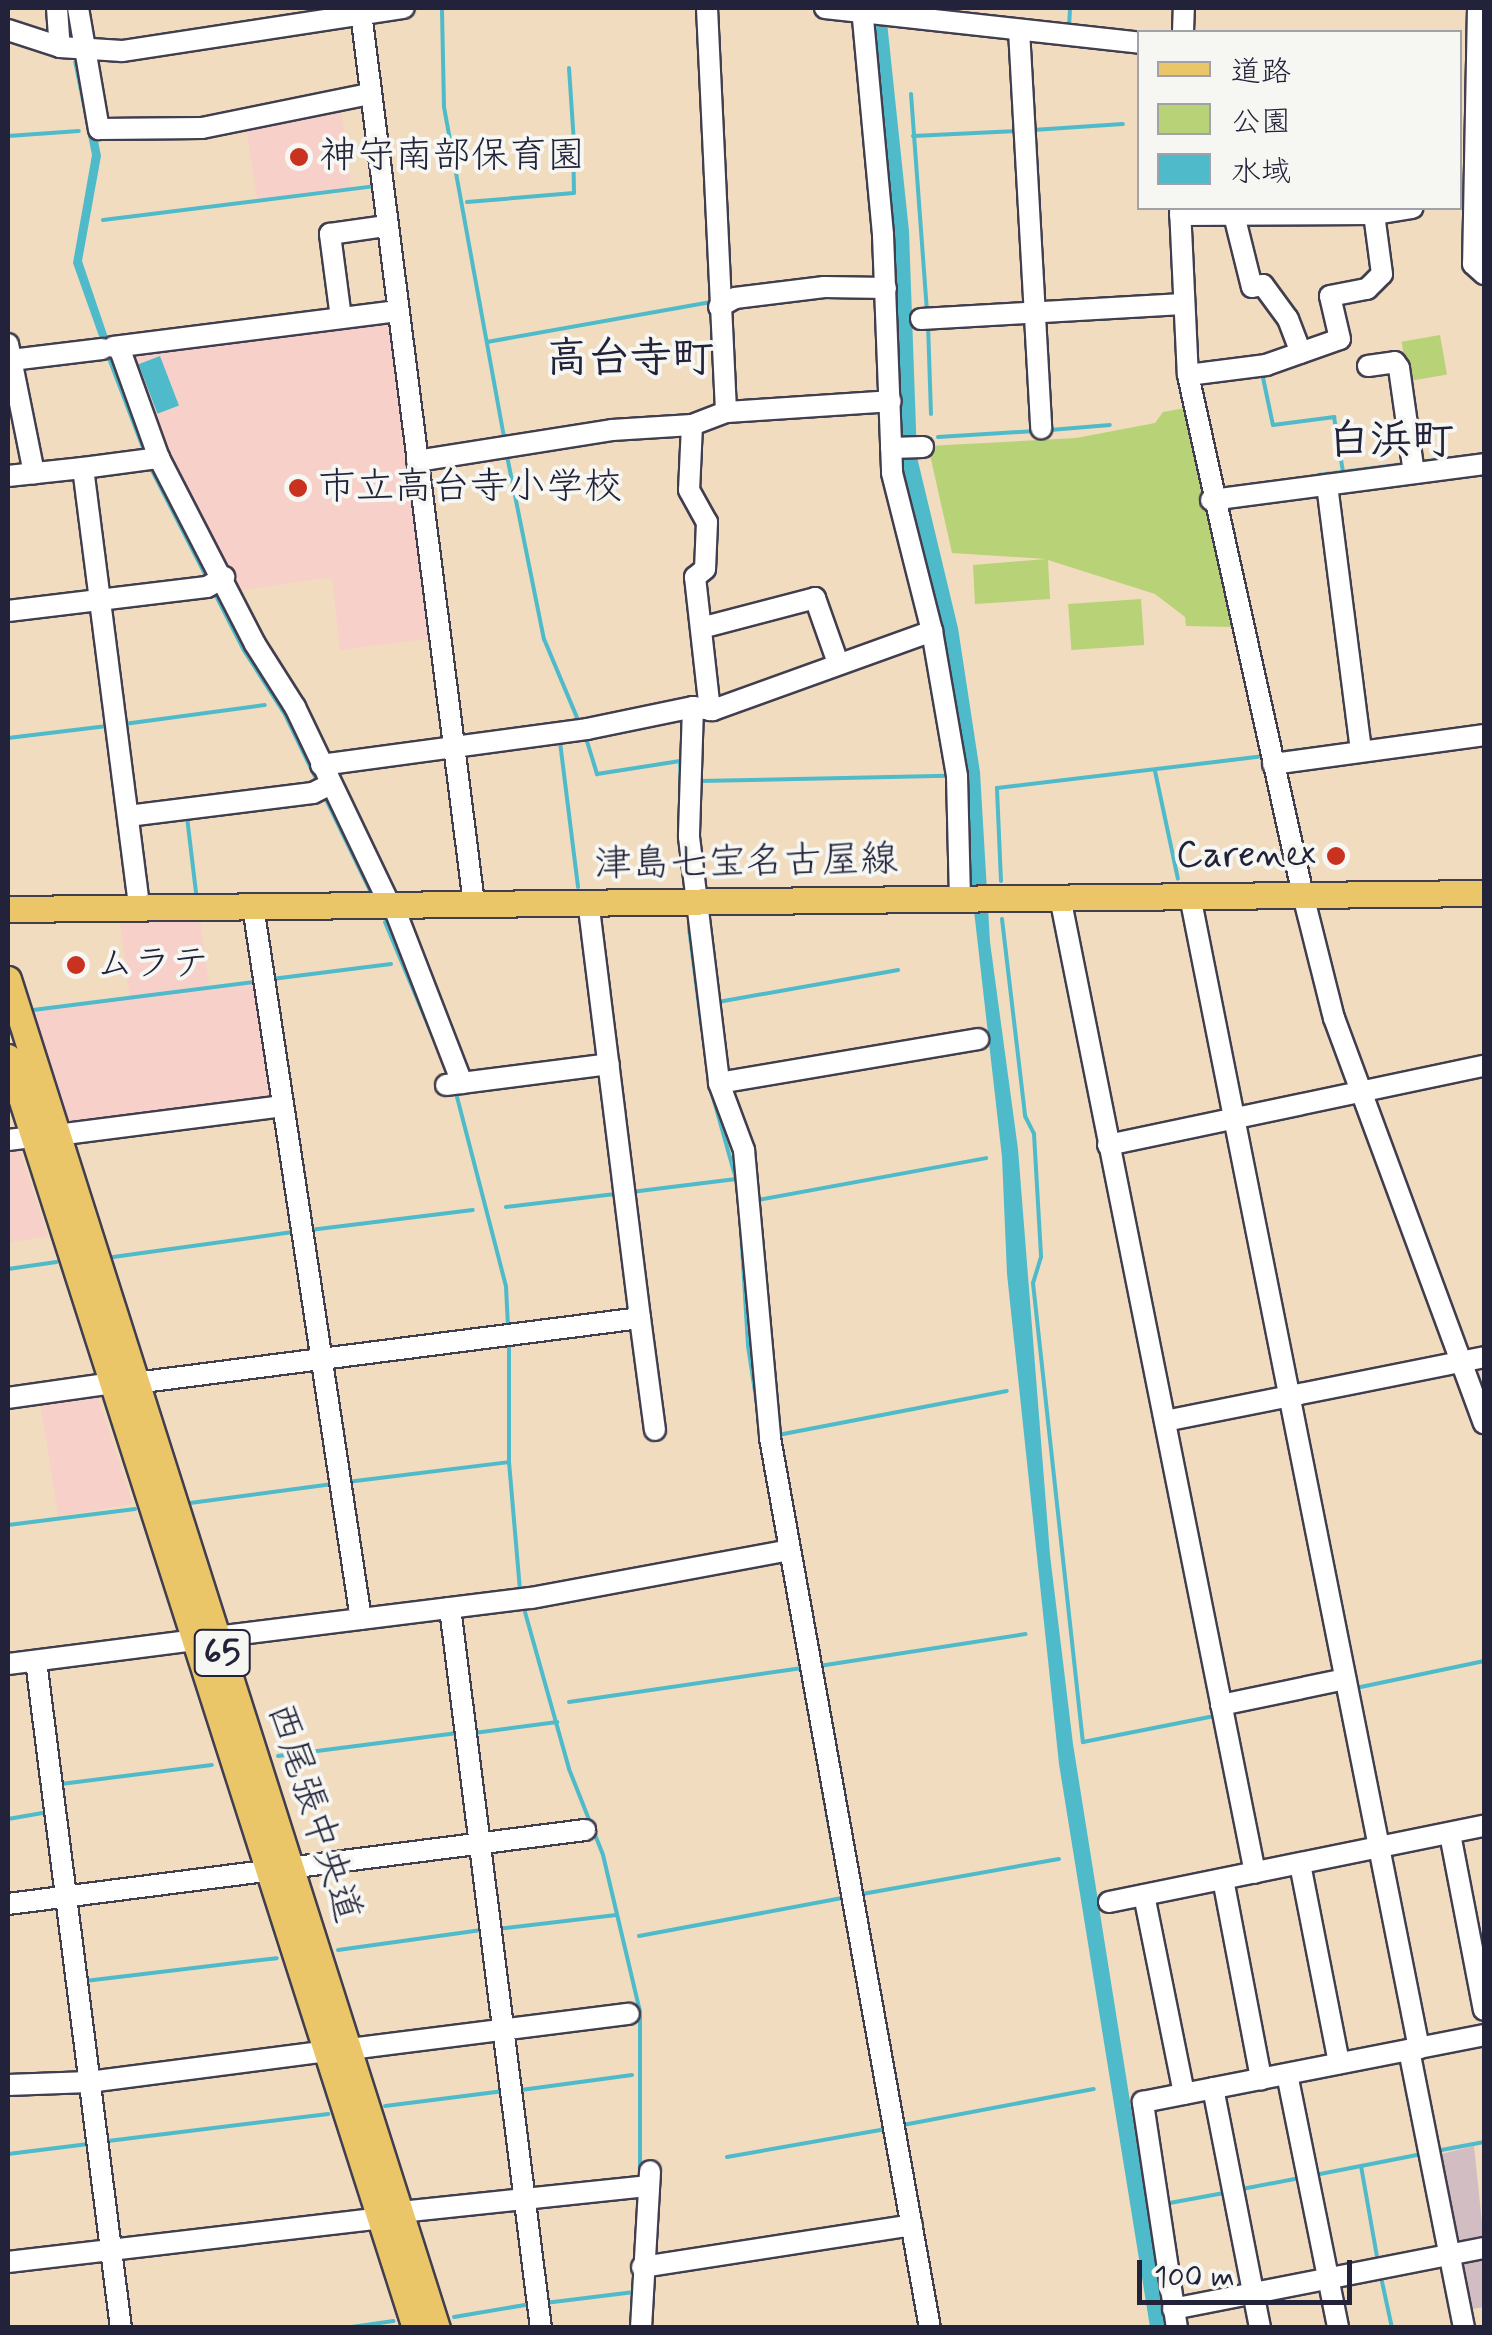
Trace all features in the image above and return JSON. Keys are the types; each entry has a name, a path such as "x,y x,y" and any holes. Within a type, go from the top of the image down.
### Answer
{"main road":[{"name":"津島七宝名古屋線","path":"8,909 1484,893"},
{"name":"西尾張中央道","path":"8,979 32,1137"},
{"name":"西尾張中央道","path":"8,1057 32,1137 124,1383 391,2215 437,2328"},
{"name":"西尾張中央道","path":"391,2215 415,2328"}],"street":[{"path":"57,8 60,47"},
{"path":"78,8 98,129 202,128 369,94"},
{"path":"8,30 86,51 404,8"},
{"path":"707,8 726,412"},
{"path":"825,8 892,20 1137,43"},
{"path":"1478,8 1473,264 1484,274"},
{"path":"361,13 474,904"},
{"path":"864,13 886,283 891,400 907,447 932,631 958,776 962,898"},
{"path":"1019,30 1040,428"},
{"path":"1400,210 1374,214 1180,211 1182,304 1188,375 1211,500 1303,895 1361,1094 1484,1423"},
{"path":"1234,214 1252,286 1263,285 1288,319 1301,353"},
{"path":"1188,375 1258,368 1340,340 1330,296 1366,290 1382,274 1374,214"},
{"path":"341,318 330,234 386,226"},
{"path":"719,302 806,289 886,283"},
{"path":"921,319 1182,304"},
{"path":"34,473 9,355 112,348 398,311"},
{"path":"112,348 153,459 322,782 392,905 455,1084 609,1064"},
{"path":"1368,366 1394,362 1399,368 1414,473"},
{"path":"417,460 692,425 726,412 891,400"},
{"path":"692,425 689,490 706,522 704,569 695,577 701,628 701,708 688,836 696,902 719,1083 744,1150 756,1318 790,1550 930,2328"},
{"path":"8,476 153,459"},
{"path":"1211,500 1484,464"},
{"path":"83,468 140,908"},
{"path":"1327,485 1361,751"},
{"path":"8,611 217,581"},
{"path":"701,628 815,598 838,664"},
{"path":"128,816 322,782 454,748 701,708 932,631"},
{"path":"1273,764 1484,735"},
{"path":"1190,896 1380,1848 1464,2328"},
{"path":"1060,897 1255,1873"},
{"path":"588,902 655,1430"},
{"path":"252,906 361,1619"},
{"path":"719,1083 978,1039"},
{"path":"1108,1145 1484,1066"},
{"path":"32,1137 283,1106"},
{"path":"8,1398 640,1318"},
{"path":"1165,1421 1484,1357"},
{"path":"8,1664 522,1599 790,1550"},
{"path":"450,1608 541,2328"},
{"path":"36,1661 120,2328"},
{"path":"1223,1711 1346,1685"},
{"path":"1110,1902 1484,1826"},
{"path":"8,1904 585,1830"},
{"path":"1450,1834 1484,2010"},
{"path":"1300,1864 1340,2064"},
{"path":"1223,1879 1261,2079"},
{"path":"1144,1894 1184,2094"},
{"path":"8,2084 89,2082 629,2014"},
{"path":"1484,2035 1144,2102 1175,2318 1254,2294 1484,2248"},
{"path":"1288,2074 1338,2328"},
{"path":"1213,2088 1260,2328"},
{"path":"8,2262 645,2182 641,2328"},
{"path":"642,2267 912,2225"}],"shaded area":[{"name":"神守南部保育園","path":"341,105 351,188 257,199 246,127"},
{"name":"市立高台寺小学校","path":"379,318 395,330 435,638 340,650 332,577 236,591 167,463 130,350"},
{"path":"200,920 210,990 260,983 276,1097 68,1126 32,1012 130,999 120,922"},
{"path":"8,1146 19,1148 48,1236 8,1243"},
{"path":"96,1392 133,1504 58,1516 40,1400"},
{"path":"1474,2146 1484,2242 1458,2247 1437,2155"},
{"path":"1484,2255 1484,2307 1466,2310 1457,2265"}],"green space":[{"path":"1440,335 1447,374 1409,381 1402,342"},
{"path":"1185,408 1232,627 1186,626 1185,617 1155,594 1048,560 1050,599 975,604 973,565 1046,559 952,553 928,446 1076,438 1155,423 1163,412"},
{"path":"1141,599 1144,645 1071,650 1068,604"}],"water":[{"path":"870,8 887,22 909,231 917,457 958,628 980,772 990,942 1018,1149 1050,1555 1073,1744 1166,2327 1150,2327 1059,1764 1007,1274 1002,1157 942,629 901,462 894,238"},
{"path":"82,60 101,156 82,261 115,358 377,891 368,891 283,715 242,651 149,469 106,356 73,263 92,155 73,61"},
{"path":"160,356 179,405 158,414 139,364"}],"waterway":[{"path":"1069,28 1070,8"},
{"path":"442,11 444,107 505,442"},
{"path":"569,68 574,143"},
{"path":"911,94 927,311"},
{"path":"1033,130 1123,124"},
{"path":"8,136 79,131"},
{"path":"913,136 1017,131"},
{"path":"467,202 574,193 573,154"},
{"path":"103,220 375,186"},
{"path":"487,342 712,302"},
{"path":"928,324 931,414"},
{"path":"1262,373 1273,425 1334,417 1343,472"},
{"path":"1050,430 1110,425"},
{"path":"938,437 1035,431"},
{"path":"1419,462 1484,454"},
{"path":"507,456 544,639 578,720"},
{"path":"1318,475 1404,464"},
{"path":"124,724 265,705"},
{"path":"8,738 107,726"},
{"path":"586,738 597,774 680,761 683,866"},
{"path":"560,742 578,887"},
{"path":"1282,752 1327,747"},
{"path":"1001,881 997,788 1258,757"},
{"path":"1155,771 1178,879"},
{"path":"699,781 948,776"},
{"path":"187,817 196,892"},
{"path":"1002,919 1025,1116 1034,1134 1041,1257 1033,1283 1083,1742 1214,1716"},
{"path":"385,922 439,1051"},
{"path":"689,928 702,1029"},
{"path":"272,979 391,964"},
{"path":"718,1002 898,970"},
{"path":"33,1010 256,982"},
{"path":"631,1192 736,1179 709,1083"},
{"path":"456,1093 506,1287 508,1327"},
{"path":"758,1200 986,1158"},
{"path":"736,1179 738,1194"},
{"path":"506,1207 615,1194"},
{"path":"310,1230 473,1210"},
{"path":"740,1214 748,1346 778,1541"},
{"path":"113,1257 294,1232"},
{"path":"8,1269 57,1262"},
{"path":"509,1341 509,1462 520,1591"},
{"path":"778,1435 1007,1391"},
{"path":"347,1482 509,1462"},
{"path":"190,1503 333,1484"},
{"path":"8,1525 135,1509"},
{"path":"523,1605 569,1769 603,1855 640,2012 640,2173"},
{"path":"819,1666 1026,1634"},
{"path":"1356,1688 1484,1661"},
{"path":"569,1702 801,1668"},
{"path":"1282,1702 1342,1690"},
{"path":"474,1733 557,1722"},
{"path":"278,1756 458,1733"},
{"path":"61,1784 212,1765"},
{"path":"823,1791 833,1847"},
{"path":"8,1819 42,1813"},
{"path":"862,1894 1059,1859"},
{"path":"639,1936 843,1898"},
{"path":"497,1929 616,1915"},
{"path":"338,1950 482,1930"},
{"path":"85,1981 277,1958"},
{"path":"521,2090 632,2075"},
{"path":"903,2125 1094,2089"},
{"path":"385,2106 504,2091"},
{"path":"108,2141 328,2114"},
{"path":"727,2157 885,2129"},
{"path":"1436,2151 1484,2142"},
{"path":"8,2154 88,2144"},
{"path":"1315,2175 1422,2154"},
{"path":"1361,2166 1378,2262"},
{"path":"1242,2189 1300,2178"},
{"path":"1164,2204 1224,2193"},
{"path":"1381,2277 1392,2328"},
{"path":"545,2303 634,2292"},
{"path":"454,2317 531,2304"},
{"path":"345,2328 394,2321"}],"place":[{"name":"神守南部保育園","path":"299,157"},
{"name":"市立高台寺小学校","path":"298,488"},
{"name":"Carenex","path":"1336,856"},
{"name":"ムラテ","path":"76,965"}],"district":[{"name":"高台寺町","path":"630,360"},
{"name":"白浜町","path":"1391,442"}]}
